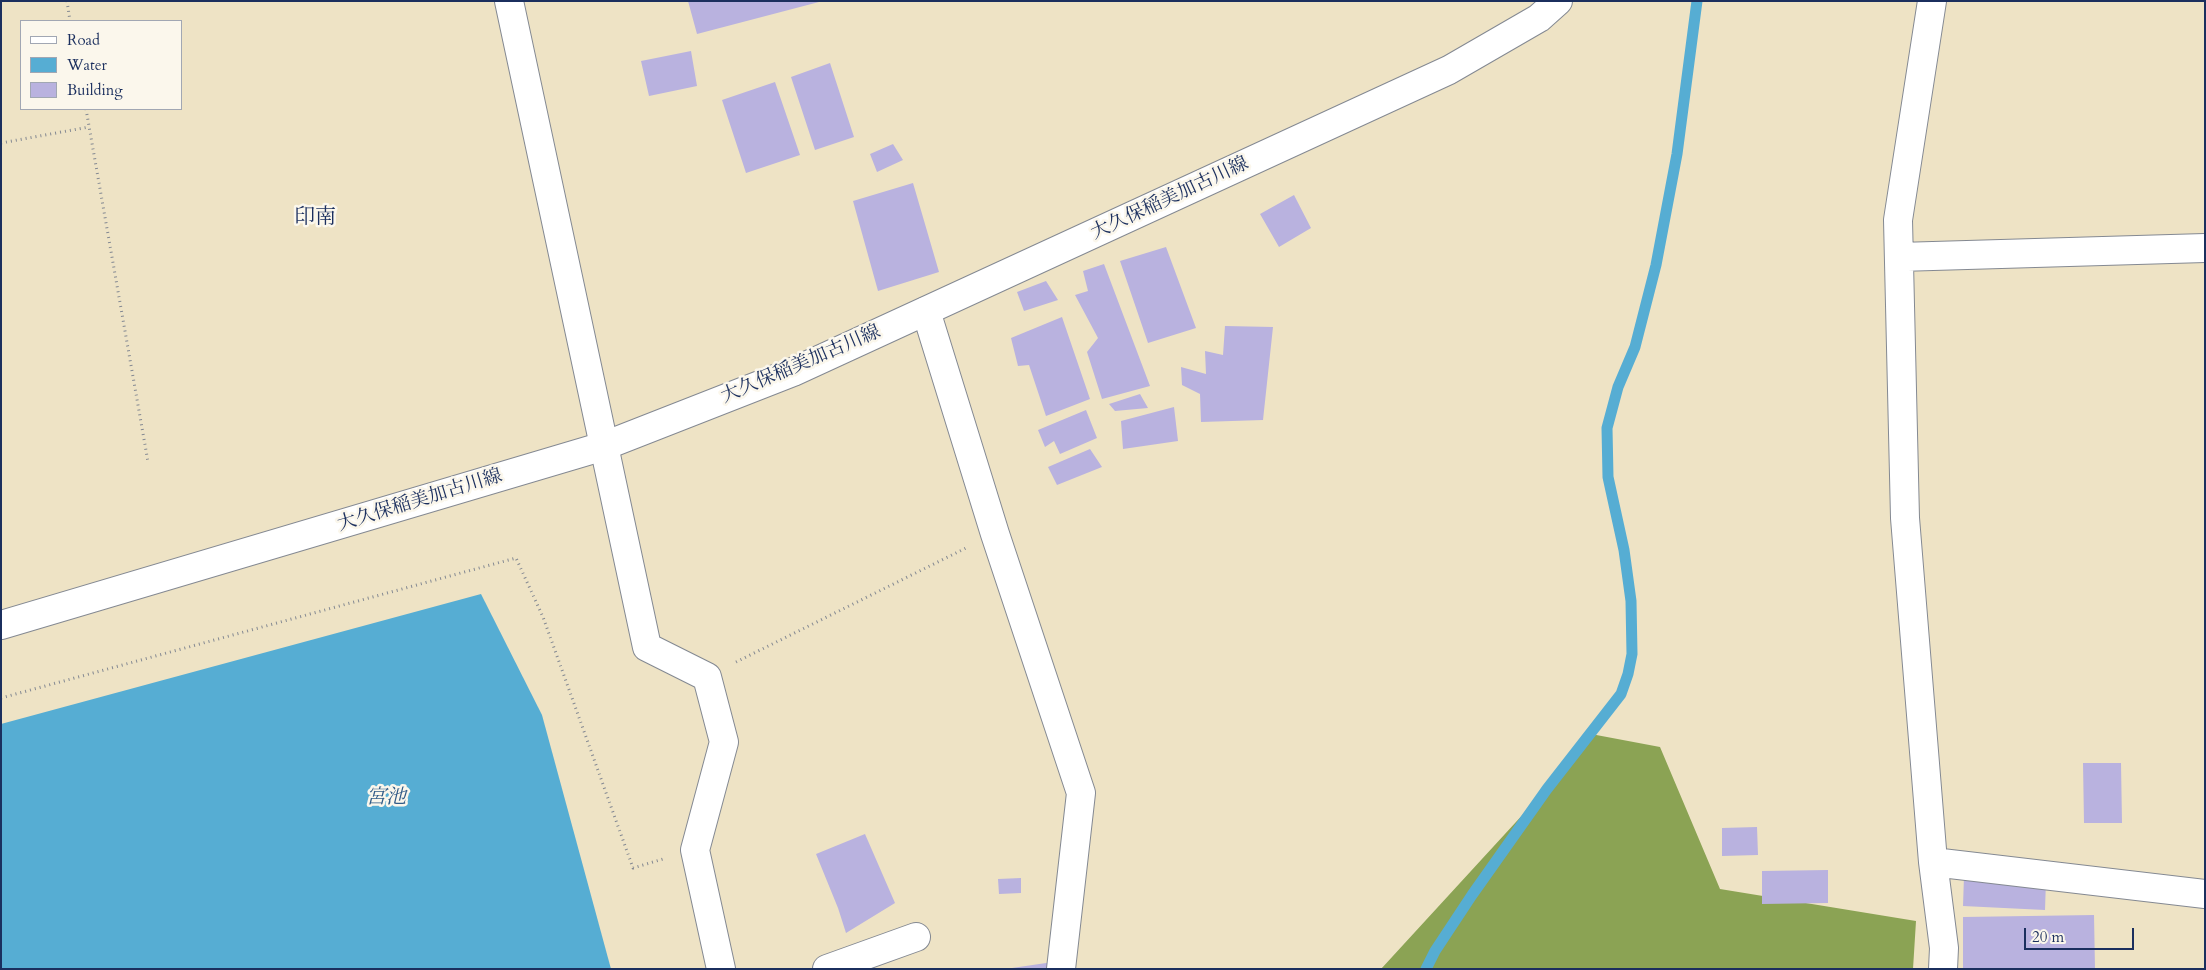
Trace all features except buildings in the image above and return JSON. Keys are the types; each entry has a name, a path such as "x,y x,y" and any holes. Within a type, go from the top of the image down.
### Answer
{"street":[{"path":"509,1 648,647 707,677 724,742 695,850 721,969"},
{"name":"大久保稲美加古川線","path":"1,625 604,446 793,372 1449,70 1539,18 1558,1"},
{"path":"1932,1 1898,220 1904,518 1933,862 1944,948 1943,969"},
{"path":"1899,257 2205,248"},
{"path":"926,311 995,534 1081,793 1061,969"},
{"path":"1933,862 2205,894"},
{"path":"827,969 916,937"}],"path":[{"path":"67,1 70,20"},
{"path":"86,110 148,462"},
{"path":"1,143 89,127"},
{"path":"707,677 995,534"},
{"path":"1,698 516,558 543,617 633,868"}],"green space":[{"path":"1591,734 1660,747 1720,889 1916,921 1913,969 1381,969 1549,786"}],"water":[{"name":"宮池","path":"481,594 542,715 611,969 1,969 1,724"}],"waterway":[{"path":"1426,969 1435,951 1472,895 1547,789 1621,694 1628,674 1632,654 1631,601 1624,550 1608,477 1607,428 1618,387 1635,347 1656,265 1677,154 1697,1"}],"district":[{"name":"印南","path":"315,218"}]}
